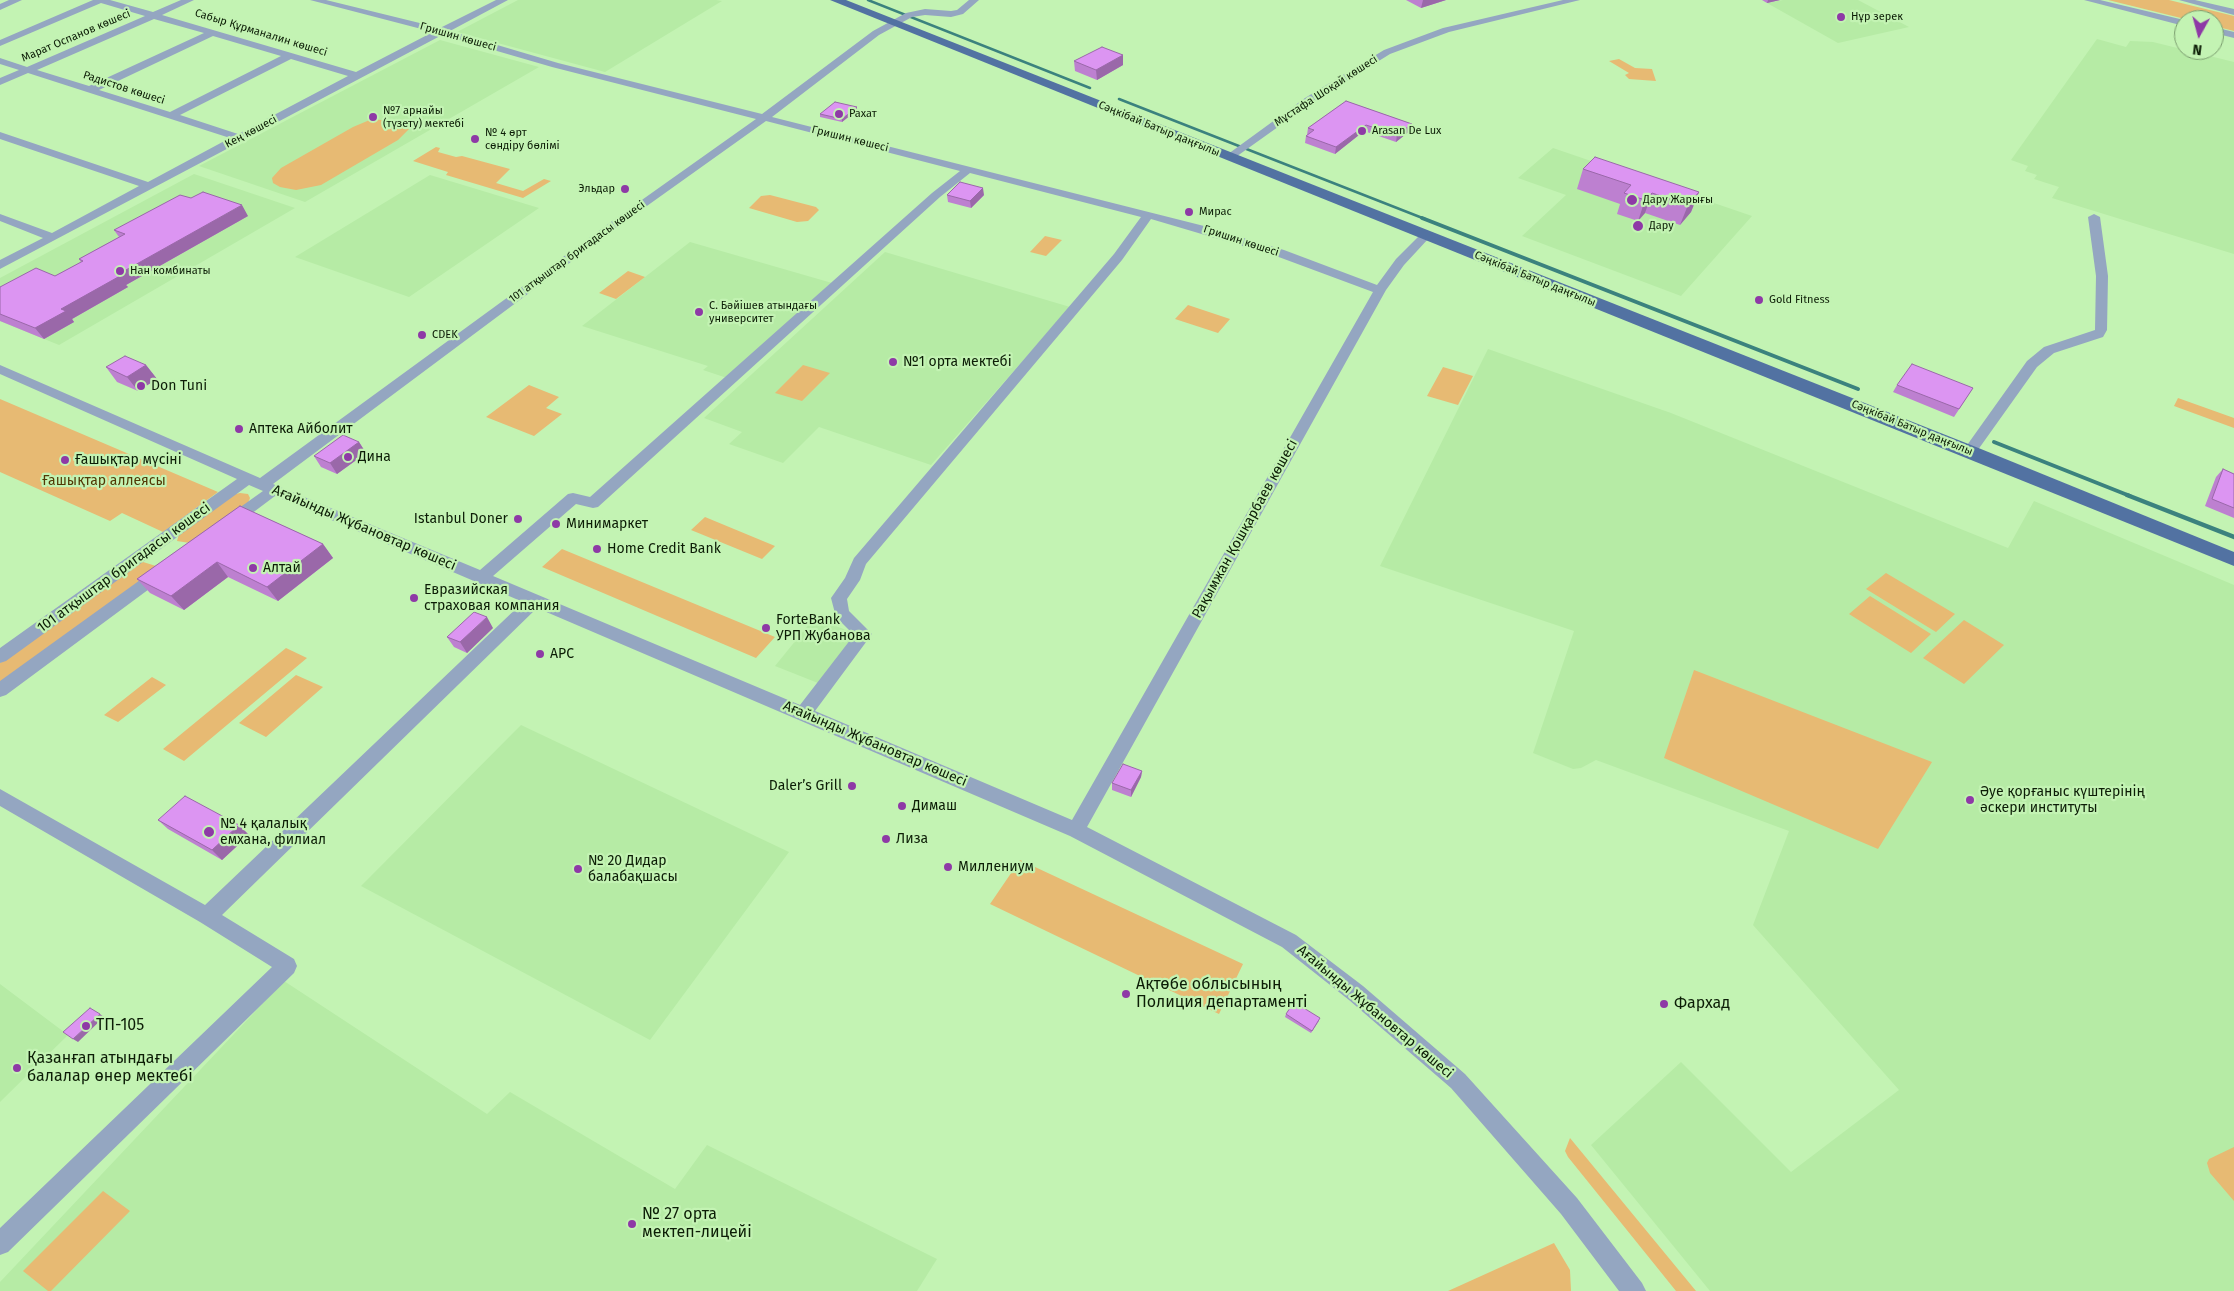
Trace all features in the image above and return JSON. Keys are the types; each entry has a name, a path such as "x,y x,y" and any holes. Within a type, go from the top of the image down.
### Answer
{"main road":[{"name":"Сәңкібай Батыр даңғылы","path":"836,0 902,19 1239,150 1426,236 1970,451 2234,559"}],"street":[{"path":"0,7 17,0"},
{"path":"0,43 101,0"},
{"name":"Сабыр Құрманалин көшесі","path":"101,0 357,75"},
{"name":"Марат Оспанов көшесі","path":"0,82 188,0"},
{"name":"Гришин көшесі","path":"316,0 442,32 555,65 1148,214 1280,253 1380,290"},
{"name":"Кең көшесі","path":"0,265 357,75 503,0"},
{"path":"902,19 925,12 950,14 960,12 974,0"},
{"name":"Мұстафа Шоқай көшесі","path":"1239,150 1357,69 1418,39 1494,18 1575,0"},
{"path":"2089,0 2174,21"},
{"path":"2184,0 2234,12"},
{"name":"101 атқыштар бригадасы көшесі","path":"0,657 261,484 619,221 764,118 876,33 902,19"},
{"path":"90,90 214,32"},
{"path":"170,116 291,56"},
{"name":"Радистов көшесі","path":"0,61 240,138"},
{"path":"0,135 149,186"},
{"path":"482,578 573,498 593,503 936,195 968,169"},
{"path":"803,714 864,634 842,613 839,598 852,580 859,562 1118,257 1148,214"},
{"path":"1970,451 2032,364 2049,350 2098,334 2101,330 2102,276 2094,217"},
{"path":"0,218 52,237"},
{"name":"Рақымжан Қошқарбаев көшесі","path":"1076,830 1380,290 1400,262 1426,236"},
{"name":"Ағайынды Жұбановтар көшесі","path":"0,369 261,484 1076,830 1289,941 1356,993 1458,1081 1569,1206 1634,1291"},
{"name":"101 атқыштар бригадасы көшесі","path":"219,530 261,484"},
{"name":"101 атқыштар бригадасы көшесі","path":"0,690 174,563"},
{"path":"207,916 535,600"},
{"path":"0,797 207,916 287,966 0,1244"}],"shaded area":[{"path":"518,0 722,1 605,72 457,32"},
{"name":"Нұр зерек","path":"1783,0 1858,0 1909,27 1838,43 1767,3"},
{"path":"2097,39 2126,47 2130,41 2153,42 2174,47 2174,60 2224,60 2234,62 2234,254 2052,198 2059,187 2034,179 2037,175 2025,171 2028,166 2011,160"},
{"name":"№7 арнайы (түзету) мектебі","path":"440,40 539,67 305,202 199,166"},
{"name":"Дару","path":"1553,148 1752,216 1681,296 1522,236 1566,195 1518,178"},
{"path":"194,174 295,208 59,345 0,321 0,278"},
{"path":"430,175 539,208 409,297 295,257"},
{"name":"С. Бәйішев атындағы университет","path":"690,242 832,283 727,378 703,370 708,366 582,326"},
{"name":"№1 орта мектебі","path":"885,252 1070,307 931,465 819,427 783,463 729,444 742,432 704,418"},
{"name":"Әуе қорғаныс күштерінің әскери институты","path":"1488,349 1671,413 2008,548 2034,501 2234,585 2234,1291 1710,1291 1591,1145 1681,1062 1791,1172 1899,1090 1753,925 1789,831 1596,760 1581,768 1573,769 1533,753 1574,631 1380,566"},
{"path":"814,618 857,634 818,683 775,666"},
{"name":"№ 20 Дидар балабақшасы","path":"521,725 789,852 650,1040 361,886"},
{"path":"284,981 487,1114 510,1092 675,1189 707,1145 937,1259 917,1291 0,1291 0,1282"},
{"name":"Қазанғап атындағы балалар өнер мектебі","path":"0,984 68,1035 0,1102"}],"green space":[{"path":"2108,0 2169,0 2210,10 2174,10 2174,16"},
{"path":"2224,14 2234,16 2234,31 2224,28"},
{"path":"1619,59 1635,68 1652,69 1656,81 1629,79 1625,75 1629,73 1609,61"},
{"path":"372,119 400,122 409,129 398,140 321,185 296,190 280,187 273,183 272,178 281,168 353,127"},
{"path":"436,147 440,148 438,152 456,157 462,156 510,169 496,183 523,191 544,179 551,181 523,198 446,175 448,172 413,161"},
{"path":"770,195 816,207 819,210 808,221 797,222 749,208 761,196"},
{"path":"1045,236 1062,240 1046,256 1030,252"},
{"path":"628,271 645,277 616,299 599,293"},
{"path":"1188,305 1230,319 1218,333 1175,319"},
{"path":"803,365 830,373 802,401 775,393"},
{"path":"1443,367 1473,376 1458,405 1427,396"},
{"path":"529,385 559,397 546,408 562,414 534,436 486,417"},
{"path":"2178,398 2234,418 2234,428 2174,406"},
{"name":"Ғашықтар аллеясы","path":"0,399 218,492 163,532 122,513 110,521 0,472"},
{"path":"248,494 250,498 248,503 190,543 177,541 179,534 231,495"},
{"path":"705,517 775,546 762,559 691,530"},
{"path":"562,549 775,637 756,658 542,567"},
{"path":"143,562 156,566 156,569 0,685 0,663 135,565"},
{"path":"1886,573 1955,614 1936,632 1866,589"},
{"path":"1870,596 1931,634 1911,653 1849,614"},
{"path":"1964,620 2004,645 1964,684 1923,658"},
{"path":"286,648 307,658 184,761 163,749"},
{"path":"1694,670 1932,762 1878,849 1664,758"},
{"path":"296,675 323,687 266,737 239,723"},
{"path":"152,677 166,685 118,722 104,715"},
{"path":"1020,860 1243,964 1219,1014 990,904"},
{"path":"1570,1138 1696,1291 1676,1291 1568,1157 1565,1151"},
{"path":"2234,1147 2234,1201 2210,1173 2207,1163 2209,1159"},
{"path":"103,1191 130,1211 51,1291 48,1291 23,1271"},
{"path":"1554,1243 1570,1270 1571,1291 1448,1291"}],"building":[{"path":"1102,47 1123,55 1096,70 1074,61"},
{"name":"Arasan De Lux","path":"1346,101 1412,124 1397,135 1366,125 1336,147 1306,136 1314,130 1308,128"},
{"name":"Рахат","path":"835,102 857,107 842,119 820,114"},
{"path":"1595,157 1699,192 1688,205 1652,193 1645,200 1624,193 1631,185 1583,169"},
{"path":"960,182 983,188 970,201 947,195"},
{"name":"Нан комбинаты","path":"203,192 242,205 117,275 120,276 61,309 66,311 35,328 0,314 0,287 36,268 55,276 83,261 79,259 125,234 114,230 180,195 191,198"},
{"path":"125,356 146,365 127,377 106,367"},
{"path":"1912,364 1973,388 1959,409 1897,385"},
{"path":"343,435 359,442 330,463 314,456"},
{"path":"2223,469 2234,474 2234,508 2212,499"},
{"name":"Алтай","path":"240,506 323,544 267,587 217,562 171,596 137,579"},
{"path":"474,612 487,617 460,642 447,637"},
{"path":"1123,764 1142,771 1131,790 1112,783"},
{"name":"№ 4 қалалық емхана, филиал","path":"185,796 239,825 212,850 158,820"},
{"path":"1294,1002 1320,1018 1312,1031 1286,1014"},
{"path":"90,1008 100,1014 73,1039 63,1032"}],"waterway":[{"path":"868,0 1090,88"},
{"path":"1119,99 1425,219"},
{"path":"1422,218 1858,389"},
{"path":"1994,442 2130,496"},
{"path":"2127,495 2234,537"}],"place":[{"name":"Нұр зерек","path":"1841,17"},
{"name":"Рахат","path":"839,114"},
{"name":"№7 арнайы (түзету) мектебі","path":"373,117"},
{"name":"Arasan De Lux","path":"1362,131"},
{"name":"№ 4 өрт сөндіру бөлімі","path":"475,139"},
{"name":"Эльдар","path":"625,189"},
{"name":"Дару Жарығы","path":"1632,200"},
{"name":"Мирас","path":"1189,212"},
{"name":"Дару","path":"1638,226"},
{"name":"Нан комбинаты","path":"120,271"},
{"name":"Gold Fitness","path":"1759,300"},
{"name":"С. Бәйішев атындағы университет","path":"699,312"},
{"name":"CDEK","path":"422,335"},
{"name":"№1 орта мектебі","path":"893,362"},
{"name":"Don Tuni","path":"141,386"},
{"name":"Аптека Айболит","path":"239,429"},
{"name":"Дина","path":"348,457"},
{"name":"Ғашықтар мүсіні","path":"65,460"},
{"name":"Istanbul Doner","path":"518,519"},
{"name":"Минимаркет","path":"556,524"},
{"name":"Home Credit Bank","path":"597,549"},
{"name":"Алтай","path":"253,568"},
{"name":"Евразийская страховая компания","path":"414,598"},
{"name":"ForteBank УРП Жубанова","path":"766,628"},
{"name":"АРС","path":"540,654"},
{"name":"Daler’s Grill","path":"852,786"},
{"name":"Әуе қорғаныс күштерінің әскери институты","path":"1970,800"},
{"name":"Димаш","path":"902,806"},
{"name":"№ 4 қалалық емхана, филиал","path":"209,832"},
{"name":"Лиза","path":"886,839"},
{"name":"Миллениум","path":"948,867"},
{"name":"№ 20 Дидар балабақшасы","path":"578,869"},
{"name":"Ақтөбе облысының Полиция департаменті","path":"1126,994"},
{"name":"Фархад","path":"1664,1004"},
{"name":"ТП-105","path":"86,1026"},
{"name":"Қазанғап атындағы балалар өнер мектебі","path":"17,1068"},
{"name":"№ 27 орта мектеп-лицейі","path":"632,1224"}]}
